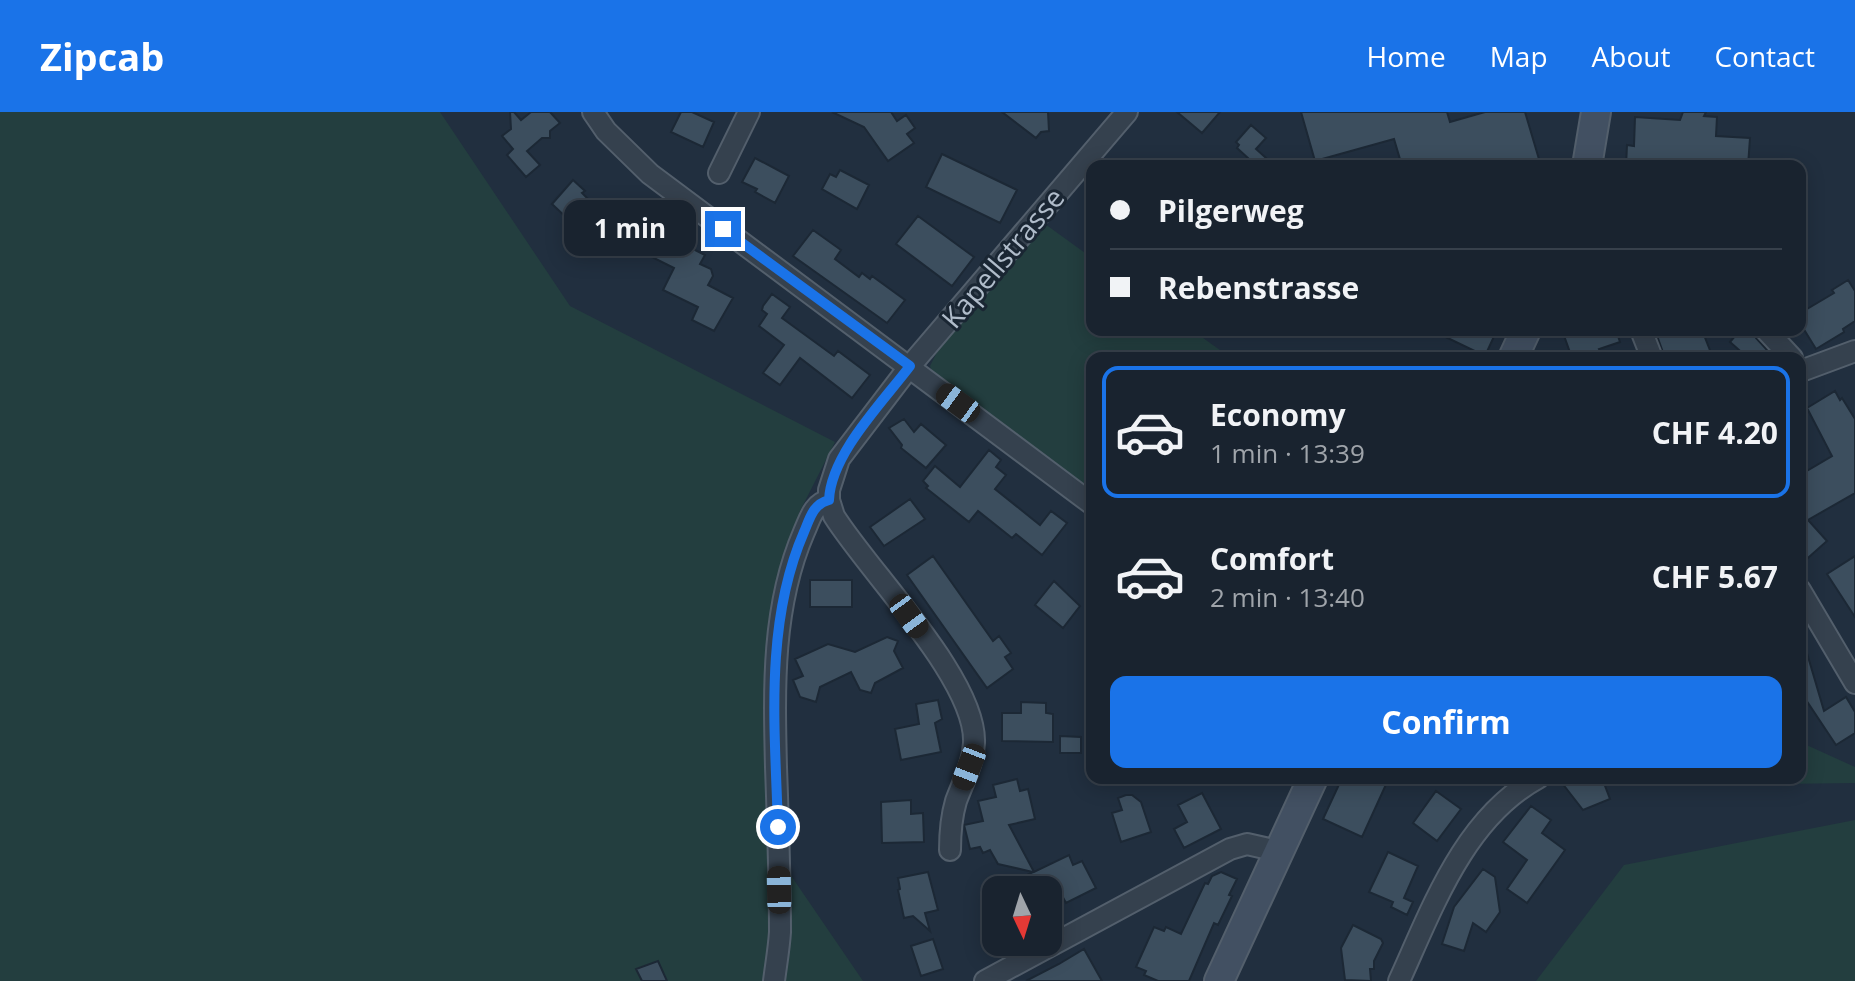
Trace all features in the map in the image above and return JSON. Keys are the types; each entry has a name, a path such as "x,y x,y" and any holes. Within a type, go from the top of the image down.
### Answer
{"main road":[{"path":"1588,160 1596,112"},
{"path":"1219,981 1310,784"}],"street":[{"path":"593,112 606,131 650,174 1086,499"},
{"path":"719,173 749,112"},
{"name":"Kapellstrasse","path":"829,500 832,477 839,459 910,366 1127,112"},
{"path":"1773,336 1789,352"},
{"path":"1806,370 1855,351"},
{"path":"774,981 780,936 775,704 777,640 785,590 797,547 814,510 822,502 829,500 834,516 845,533 944,664 967,704 973,724 974,744 951,820 950,850"},
{"path":"1806,600 1855,683"},
{"path":"1399,981 1447,881 1471,839 1496,810 1530,784"},
{"path":"985,981 1230,849 1247,844 1278,851"}],"green space":[{"path":"0,112 440,112 570,306 835,442 799,513 769,858 779,858 863,981 0,981"},
{"path":"1045,224 1086,254 1086,336 1200,336 1223,352 1086,352 1086,489 933,375 930,366 940,346"},
{"path":"1806,745 1855,767 1855,783 1806,784"},
{"path":"1691,784 1782,784 1708,785"},
{"path":"1855,820 1855,981 1536,981 1624,865"}],"building":[{"path":"510,112 521,120 531,112 550,112 560,123 550,131 550,138 542,138 527,151 540,165 526,177 507,155 513,149 502,136 511,129"},
{"path":"681,112 692,112 714,122 703,147 671,132"},
{"path":"832,112 891,112 897,121 906,115 915,128 907,134 914,143 888,161 864,127"},
{"path":"1002,112 1048,112 1049,131 1041,132 1036,138"},
{"path":"1177,112 1220,112 1202,133"},
{"path":"1301,112 1447,112 1450,122 1485,112 1525,112 1539,160 1400,160 1394,139 1315,160"},
{"path":"1683,112 1706,112 1704,116 1717,117 1716,136 1750,138 1748,160 1626,160 1627,145 1634,146 1635,117 1680,120"},
{"path":"1251,125 1266,138 1256,149 1268,160 1246,160 1248,158 1237,148 1239,145 1236,142"},
{"path":"942,154 1017,190 1000,223 926,187"},
{"path":"755,158 789,176 775,203 742,182"},
{"path":"840,170 869,185 857,209 822,189 830,174 836,177"},
{"path":"573,180 585,191 582,193 590,201 571,222 552,204"},
{"path":"634,213 638,216 640,213 656,225 664,215 676,224 671,231 676,235 673,239 705,255 700,264 711,269 713,276 708,285 733,298 714,331 692,320 698,307 663,290 674,268 644,253 642,256 616,237"},
{"path":"918,216 974,257 952,286 896,244"},
{"path":"813,230 841,250 835,259 859,277 862,273 870,279 872,276 905,300 887,323 793,256"},
{"path":"1848,280 1855,291 1855,321 1843,329 1844,332 1816,349 1806,333 1806,310 1834,293 1832,290"},
{"path":"772,294 790,307 782,318 834,356 838,351 870,375 852,398 800,358 780,385 763,373 784,345 759,326 767,314 762,310 763,306"},
{"path":"1443,336 1494,336 1487,352 1477,352"},
{"path":"1564,336 1618,336 1620,342 1599,349 1600,352 1570,352"},
{"path":"1657,336 1704,336 1711,352 1663,352"},
{"path":"1735,336 1755,336 1768,351 1741,352 1730,342"},
{"path":"1835,391 1855,419 1855,493 1808,520 1827,541 1806,560 1806,471 1832,456 1807,408"},
{"path":"904,419 914,432 921,424 946,445 926,468 901,448 902,445 889,428"},
{"path":"989,450 1001,460 996,467 1006,475 995,489 1040,525 1051,511 1067,523 1042,555 1016,534 1012,538 978,511 969,522 926,488 928,486 923,481 935,466 960,487"},
{"path":"910,499 925,519 884,546 870,527"},
{"path":"933,556 993,641 999,636 1011,653 1005,657 1013,669 987,688 907,575"},
{"path":"1855,556 1855,617 1827,574"},
{"path":"810,580 852,580 852,607 810,607"},
{"path":"1054,581 1080,606 1063,628 1035,605"},
{"path":"887,637 898,641 894,651 903,668 875,683 871,693 860,690 851,672 820,687 816,702 800,697 793,680 803,676 795,659 828,644 855,652"},
{"path":"1806,650 1824,711 1846,697 1855,712 1855,733 1836,745 1806,700"},
{"path":"938,700 942,719 935,723 941,752 901,760 895,729 919,724 916,704"},
{"path":"1021,702 1046,703 1046,713 1053,714 1053,742 1002,741 1002,713 1021,713"},
{"path":"1060,736 1081,737 1081,753 1060,753"},
{"path":"1017,779 1020,791 1028,789 1035,819 1009,825 1034,872 1069,855 1073,865 1082,861 1096,888 1066,903 1062,896 1062,876 1025,876 1033,872 998,864 990,850 983,853 980,847 970,849 964,825 983,821 978,801 996,797 993,785"},
{"path":"1339,784 1386,784 1362,837 1323,819"},
{"path":"1563,784 1604,784 1610,799 1583,810"},
{"path":"1436,791 1461,809 1437,841 1413,823"},
{"path":"1202,793 1221,829 1184,848 1174,829 1187,822 1178,805"},
{"path":"1132,795 1141,802 1151,832 1121,842 1112,813 1122,810 1118,798"},
{"path":"911,800 911,814 923,813 924,842 882,843 881,802"},
{"path":"1531,806 1551,820 1542,833 1565,850 1527,903 1507,889 1527,860 1503,842"},
{"path":"1388,852 1418,866 1404,898 1413,902 1407,915 1391,907 1393,902 1369,892"},
{"path":"1483,869 1495,877 1500,912 1486,932 1473,923 1464,951 1442,944 1454,907"},
{"path":"928,872 938,910 925,913 930,931 913,916 904,918 898,890 898,878"},
{"path":"1221,872 1237,879 1229,895 1232,896 1218,925 1214,923 1189,981 1158,981 1144,975 1146,971 1136,967 1154,927 1164,931 1166,927 1181,934 1205,883 1208,884 1212,876"},
{"path":"1353,925 1381,939 1383,943 1374,961 1374,969 1370,969 1371,981 1345,980 1341,948"},
{"path":"933,939 943,969 921,976 911,946"},
{"path":"1084,949 1102,981 1026,981 1059,964"},
{"path":"658,961 667,981 642,981 636,969"}],"route":[{"path":"723,229 910,366 839,459 832,477 829,500 814,510 797,547 785,590 777,640 778,827"}]}
